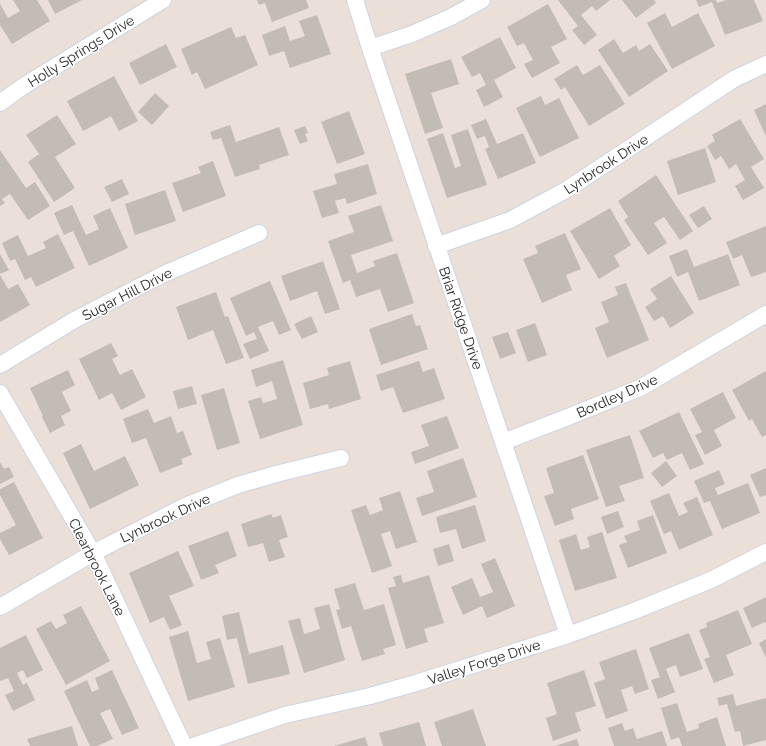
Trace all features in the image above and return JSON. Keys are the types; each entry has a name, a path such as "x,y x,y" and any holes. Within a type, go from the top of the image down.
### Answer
{"street":[{"name":"Holly Springs Drive","path":"0,103 22,87 163,0"},
{"name":"Briar Ridge Drive","path":"355,0 436,246 504,442 568,636"},
{"path":"370,48 412,34 451,17 482,0"},
{"name":"Lynbrook Drive","path":"436,246 510,220 566,190 734,79 766,64"},
{"name":"Sugar Hill Drive","path":"0,365 76,319 164,274 259,233"},
{"name":"Bordley Drive","path":"504,442 642,387 766,314"},
{"name":"Clearbrook Lane","path":"0,393 93,553 184,746"},
{"name":"Lynbrook Drive","path":"0,607 93,553 183,507 238,485 341,458"},
{"name":"Valley Forge Drive","path":"193,746 285,716 370,696 416,683 568,636 710,580 766,552"}],"building":[{"path":"13,0 37,0 50,21 12,44 0,25 0,4 8,18 20,11"},
{"path":"48,0 82,0 55,14"},
{"path":"257,0 306,0 309,8 272,22 265,3 259,5"},
{"path":"558,0 610,0 596,11 592,6 581,15 597,35 584,45 572,30 578,26"},
{"path":"622,0 654,0 656,3 636,18"},
{"path":"696,0 716,0 717,3 726,0 754,0 763,21 725,35 712,2 699,7"},
{"path":"548,4 567,39 551,47 560,63 532,78 524,64 533,60 524,43 517,46 507,27"},
{"path":"665,13 672,27 698,13 715,46 672,69 647,23"},
{"path":"317,15 331,54 290,68 284,51 269,56 262,35 285,26 290,41 305,36 299,21"},
{"path":"231,27 236,38 245,35 258,65 205,89 197,72 192,75 181,49"},
{"path":"500,37 516,68 494,80 503,97 484,107 476,90 486,85 480,73 472,77 461,57"},
{"path":"614,39 623,53 636,45 639,51 650,44 668,71 629,97 598,50"},
{"path":"166,44 177,67 140,85 129,63"},
{"path":"451,59 459,84 431,93 443,128 425,134 405,74"},
{"path":"577,65 583,75 600,65 625,104 589,126 565,87 561,90 554,79"},
{"path":"114,76 138,121 119,131 111,116 83,131 67,101"},
{"path":"155,93 169,106 152,125 138,112"},
{"path":"541,96 545,105 559,98 579,138 540,157 516,108"},
{"path":"766,104 766,136 754,110"},
{"path":"349,111 365,154 337,164 321,122"},
{"path":"57,115 76,144 55,157 75,188 54,202 28,162 39,154 26,135"},
{"path":"486,119 497,144 523,133 536,163 498,179 485,149 489,147 485,136 477,139 471,125"},
{"path":"740,119 764,159 751,167 764,188 743,200 735,186 745,180 736,164 729,169 721,156 715,160 707,146 715,141 712,135"},
{"path":"230,125 236,142 279,127 289,155 259,165 260,169 235,177 221,138 213,140 210,132"},
{"path":"305,126 308,133 305,134 308,141 300,144 294,130"},
{"path":"468,129 487,185 447,198 427,139 443,133 455,168 461,166 451,135"},
{"path":"705,148 716,182 678,195 667,161"},
{"path":"0,150 26,188 35,182 50,206 28,220 10,194 2,199 5,203 0,206"},
{"path":"213,161 226,196 183,212 172,183 201,173 198,167"},
{"path":"368,164 377,194 347,204 345,198 335,201 339,213 322,218 313,191 337,184 334,174"},
{"path":"656,175 693,231 680,240 664,217 654,223 667,243 648,255 624,220 628,217 618,201"},
{"path":"122,179 129,194 112,202 104,187"},
{"path":"165,190 176,221 135,235 125,204"},
{"path":"72,205 86,235 99,229 93,216 110,208 128,248 89,266 73,231 64,235 54,213"},
{"path":"381,205 393,241 351,255 357,273 375,266 373,261 397,253 414,303 388,312 380,289 356,297 350,280 343,283 328,241 354,232 348,216"},
{"path":"704,206 712,219 698,228 689,215"},
{"path":"610,208 631,245 614,256 620,266 599,279 570,231"},
{"path":"766,226 766,272 751,277 742,255 733,259 726,242"},
{"path":"565,233 581,269 566,275 572,290 542,303 523,259 538,253 535,246"},
{"path":"58,234 75,268 36,287 31,277 25,280 15,259 10,261 2,243 18,235 28,256 46,248 43,242"},
{"path":"687,249 694,267 728,254 740,285 699,301 688,272 677,277 669,256"},
{"path":"0,254 9,270 0,274"},
{"path":"323,261 340,309 325,314 317,291 290,301 281,276"},
{"path":"0,275 8,289 18,284 30,305 0,322"},
{"path":"671,276 694,313 670,328 663,316 654,321 645,307 657,299 650,289"},
{"path":"270,281 291,330 279,335 273,321 258,327 269,351 250,359 243,344 257,339 254,332 246,336 230,298"},
{"path":"626,283 649,340 607,358 595,328 609,322 601,302 618,295 615,287"},
{"path":"216,292 225,317 228,316 244,358 226,364 213,330 188,340 176,307"},
{"path":"412,314 416,326 420,325 428,349 381,365 369,329"},
{"path":"311,316 318,332 302,339 294,324"},
{"path":"535,323 547,355 528,362 516,330"},
{"path":"508,332 516,353 500,359 492,337"},
{"path":"111,343 118,356 112,359 120,375 132,369 146,397 121,410 112,393 99,400 79,359"},
{"path":"283,360 303,425 260,439 248,401 261,397 263,403 277,399 272,381 256,387 251,370"},
{"path":"350,361 361,399 329,409 328,404 310,409 303,383 329,375 327,368"},
{"path":"419,361 423,372 434,368 445,399 403,413 393,387 381,391 376,375"},
{"path":"68,370 75,385 62,392 71,411 61,416 65,425 50,433 30,388"},
{"path":"766,371 766,435 762,437 752,419 749,421 732,390"},
{"path":"192,386 197,404 178,409 173,391"},
{"path":"224,388 240,443 217,450 201,395"},
{"path":"723,392 736,418 714,430 722,446 705,455 695,435 702,432 690,409"},
{"path":"148,409 154,423 171,416 177,433 183,431 192,455 181,459 183,464 160,473 146,438 132,443 123,419"},
{"path":"679,412 704,464 690,470 682,453 667,460 663,453 653,458 639,431"},
{"path":"447,416 459,448 415,464 411,452 429,446 421,425"},
{"path":"630,435 644,478 619,486 625,501 606,507 586,450"},
{"path":"81,444 94,471 125,456 139,485 90,509 63,453"},
{"path":"583,455 599,499 571,509 574,519 555,526 544,496 554,493 546,468"},
{"path":"463,458 477,497 422,516 416,498 434,492 427,471"},
{"path":"666,461 677,476 662,487 651,473"},
{"path":"0,462 4,469 9,467 14,477 0,484"},
{"path":"766,468 766,495 760,497 750,475"},
{"path":"719,470 725,484 715,488 718,495 748,483 760,513 722,529 710,501 704,503 694,481"},
{"path":"14,482 43,538 9,555 0,539 0,533 16,525 0,495 0,489"},
{"path":"400,491 417,542 396,549 390,531 381,534 392,566 372,573 351,510 366,505 370,515 383,510 379,498"},
{"path":"669,493 679,516 688,512 683,503 697,497 713,535 679,550 671,531 664,534 650,501"},
{"path":"475,505 486,541 462,549 456,529 440,533 436,517"},
{"path":"618,511 624,527 607,534 601,517"},
{"path":"271,514 273,518 281,515 288,537 279,540 285,557 269,562 263,543 248,547 241,524"},
{"path":"653,515 667,553 628,568 619,545 627,542 624,536 640,530 637,521"},
{"path":"228,531 237,556 215,565 219,573 201,580 188,546"},
{"path":"602,532 617,578 575,591 559,540 576,534 581,550 590,547 587,537"},
{"path":"449,544 454,561 438,566 433,549"},
{"path":"178,551 194,586 169,596 182,625 170,630 164,617 150,623 129,573"},
{"path":"495,558 515,606 487,618 482,606 463,615 451,587 472,578 480,597 493,592 481,564"},
{"path":"401,575 403,583 429,575 444,623 424,629 428,642 406,649 388,588 396,586 393,577"},
{"path":"355,583 364,610 384,604 396,645 383,649 385,654 362,661 351,626 342,629 336,610 340,609 334,589"},
{"path":"766,597 766,625 765,622 752,628 743,608"},
{"path":"329,604 345,660 304,673 288,621 300,618 304,634 320,629 314,608"},
{"path":"81,606 110,661 66,685 36,629 51,621 56,629 67,623 63,615"},
{"path":"738,610 752,644 726,655 734,675 714,683 704,659 710,657 699,630 707,627 706,623"},
{"path":"239,612 249,654 283,645 290,674 248,684 237,638 227,640 222,616"},
{"path":"188,631 197,663 211,659 206,642 220,638 235,687 188,701 169,637"},
{"path":"689,633 703,669 680,677 676,665 666,669 675,692 658,699 651,680 660,677 649,648"},
{"path":"26,635 43,670 27,678 23,670 17,673 23,685 27,683 35,700 13,711 5,695 14,691 8,678 0,681 0,648"},
{"path":"766,639 766,658 759,643"},
{"path":"636,649 649,689 635,694 632,686 621,690 628,711 606,719 594,683 605,679 599,662"},
{"path":"112,670 139,728 122,735 110,709 100,713 113,739 97,746 90,746 64,691 87,680 92,692 99,689 95,678"},
{"path":"584,670 596,706 575,713 581,731 553,741 546,718 557,714 547,683"},
{"path":"733,694 736,706 766,698 766,740 743,746 740,731 735,732 727,704 719,706 717,698"},
{"path":"677,703 687,732 699,728 698,724 717,717 726,746 682,746 679,737 671,740 661,708"},
{"path":"473,709 486,746 442,746 434,722"},
{"path":"419,722 426,746 383,746 379,733"},
{"path":"622,723 625,731 633,728 637,739 662,731 667,746 614,746 608,728"},
{"path":"72,726 78,746 30,746 27,739"},
{"path":"365,737 368,746 334,746"},
{"path":"577,739 579,746 555,746"}]}
